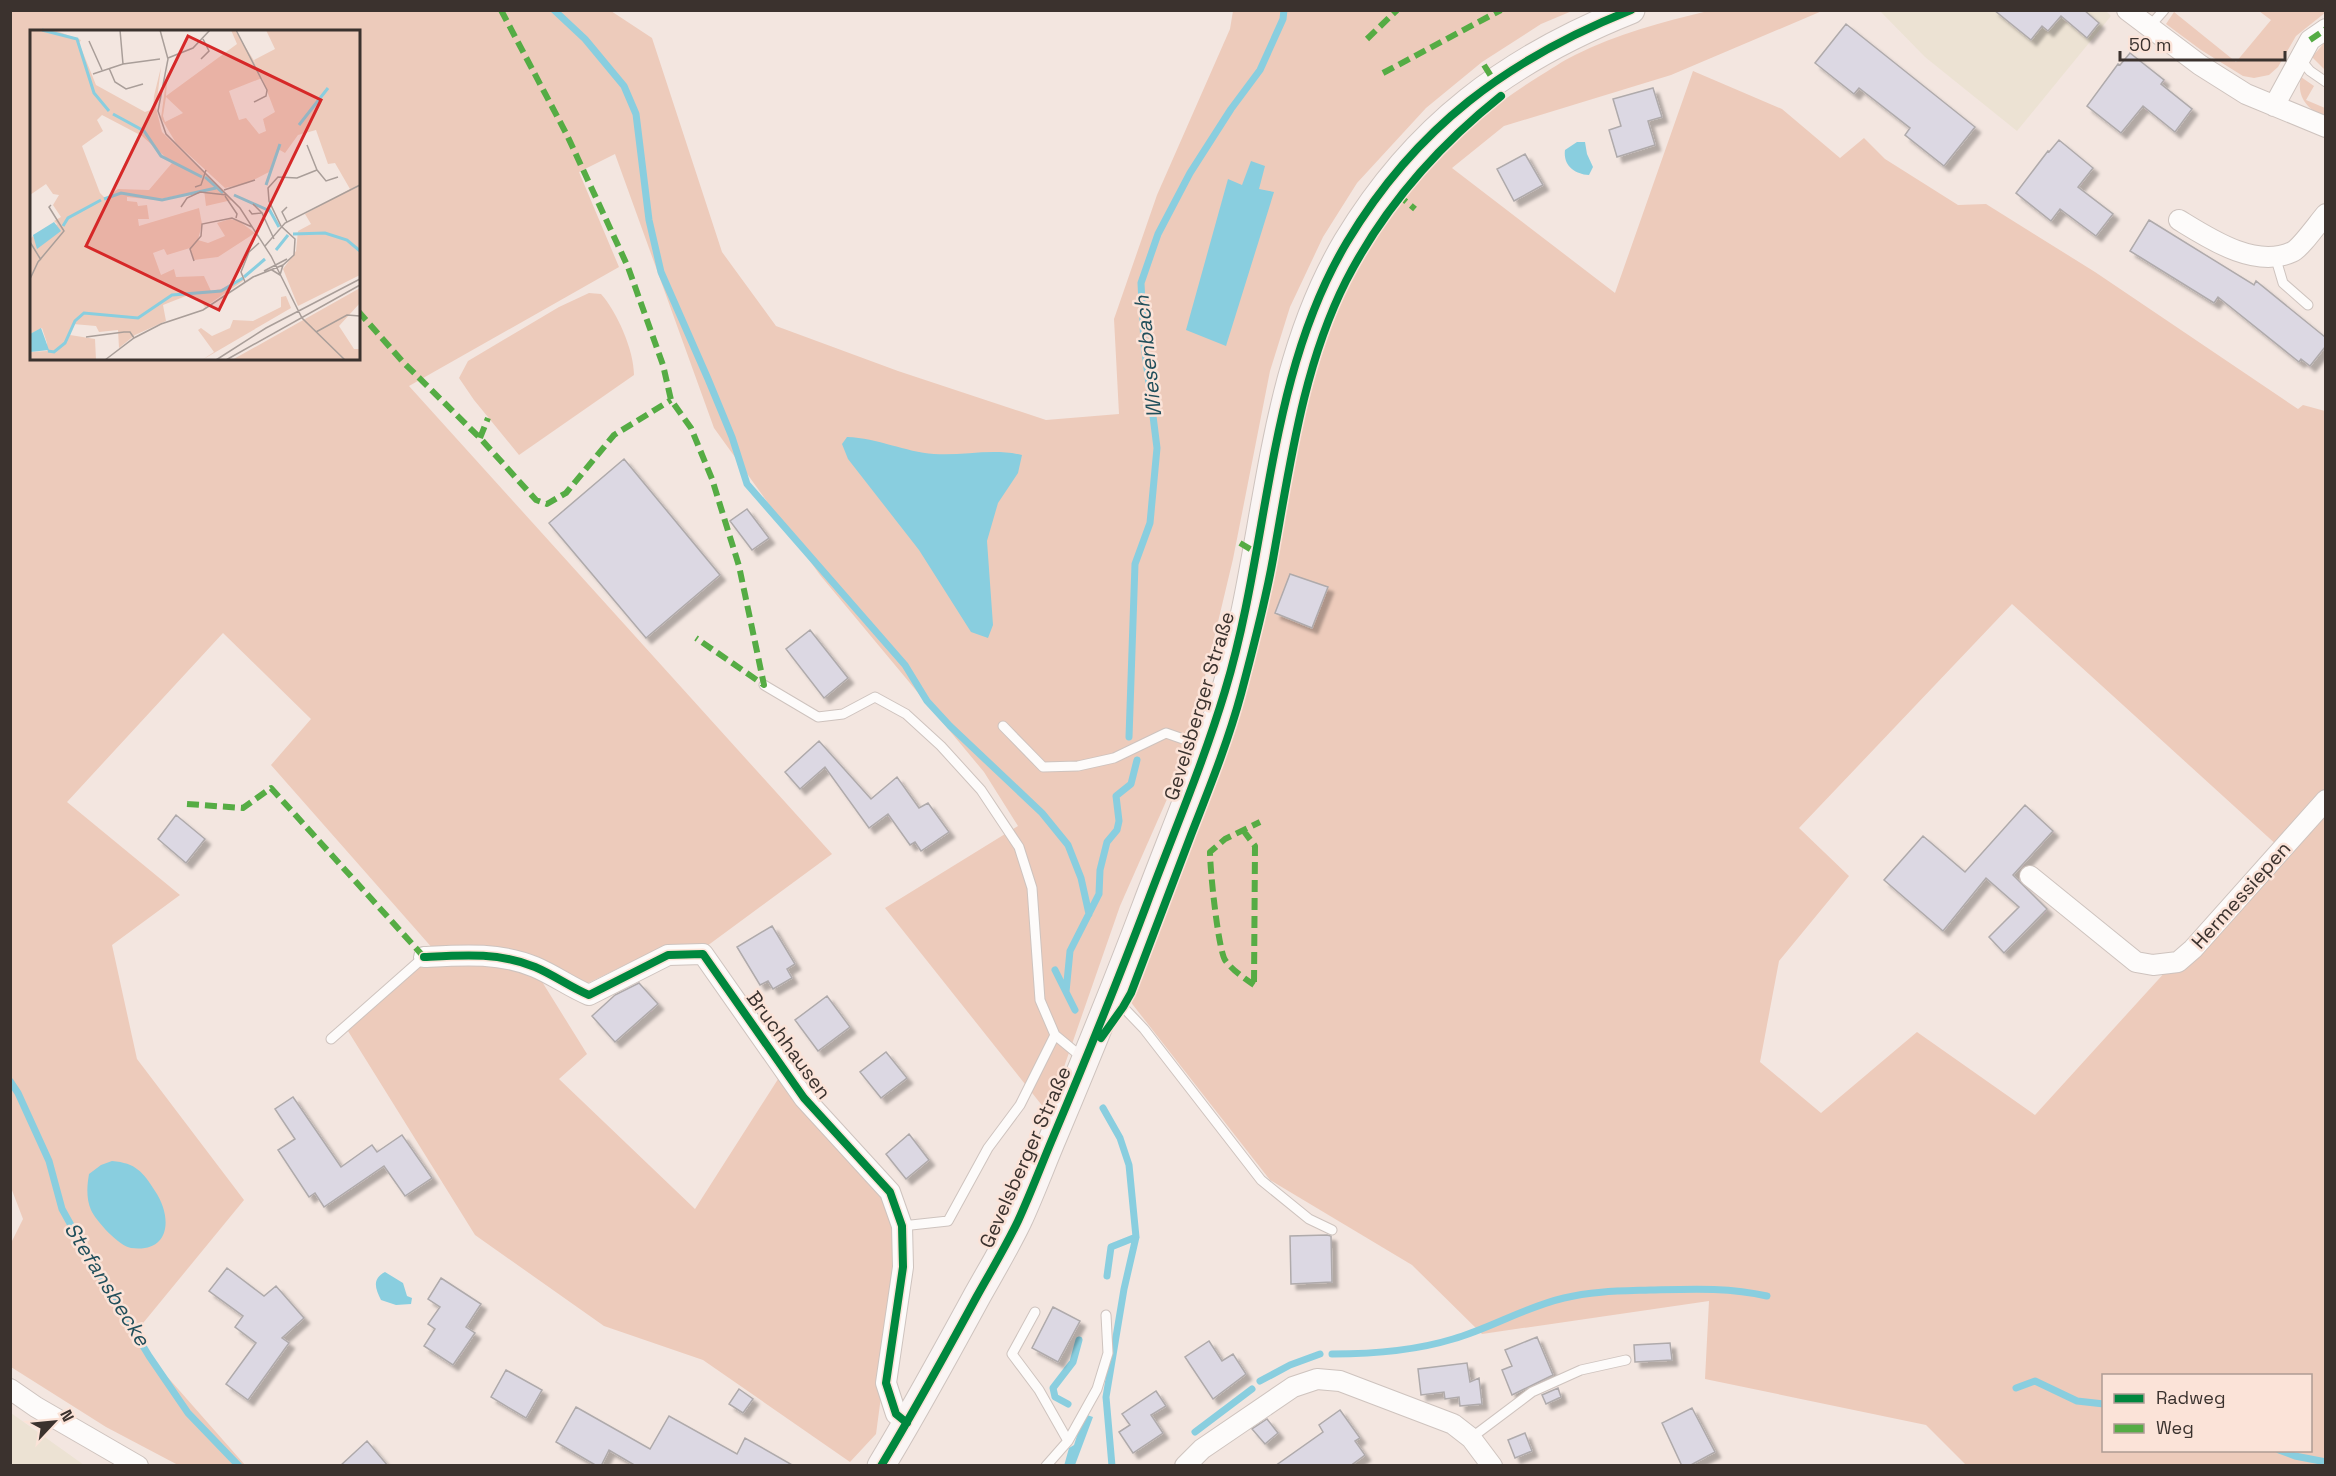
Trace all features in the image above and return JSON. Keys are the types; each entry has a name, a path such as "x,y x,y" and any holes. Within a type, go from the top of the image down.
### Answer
{"main road":[{"name":"Gevelsberger Straße","path":"881,1466 1018,1221 1111,998 1207,747 1239,641 1278,437 1297,358 1326,281 1345,245 1385,185 1431,134 1509,70 1556,43 1631,10"}],"street":[{"path":"2127,10 2200,66 2246,94 2325,127"},
{"path":"2274,106 2310,40 2325,29"},
{"path":"2179,220 2203,235 2247,254 2269,258 2294,252 2325,213"},
{"name":"Hermessiepen","path":"2030,876 2136,962 2152,965 2178,962 2193,949 2325,800"},
{"name":"Bruchhausen","path":"424,957 502,956 536,967 570,987 590,994 668,956 703,954 804,1098 890,1192 902,1226 903,1267 886,1383 896,1414 907,1423"},
{"path":"1185,1466 1202,1449 1293,1387 1317,1379 1340,1381 1453,1424 1471,1438 1492,1466"},
{"path":"10,1389 36,1407 138,1466"}],"lane":[{"path":"2149,27 2164,10"},
{"path":"2300,58 2310,71 2325,82"},
{"path":"2276,256 2283,283 2308,306"},
{"path":"764,685 818,717 843,714 875,697 906,714 941,746 981,790 1020,847 1032,888 1040,1000 1055,1035 1086,1060"},
{"path":"1003,726 1044,767 1078,766 1114,758 1166,733 1207,747"},
{"path":"331,1039 424,957"},
{"path":"1111,998 1144,1029 1261,1180 1309,1219 1332,1230"},
{"path":"902,1226 948,1221 988,1148 1020,1105 1055,1035"},
{"path":"1035,1312 1011,1354 1039,1390 1068,1441"},
{"path":"1046,1466 1068,1441 1097,1389 1108,1353 1106,1315"},
{"path":"1471,1438 1532,1392 1581,1370 1626,1360"}],"shaded area":[{"path":"2105,10 2111,16 2017,131 1925,57 1880,11"},
{"path":"11,11 611,11 652,38 722,252 776,326 898,371 1046,420 1119,414 1114,319 1157,195 1230,29 1233,11 1572,11 1541,24 1482,62 1426,108 1357,183 1323,237 1290,307 1270,371 1233,559 1186,756 1120,906 1048,1113 885,908 1018,826 984,772 820,575 714,428 615,154 579,172 619,267 409,386 832,854 707,946 664,946 584,985 541,980 587,1054 559,1079 695,1209 780,1076 870,1179 891,1212 898,1270 876,1434 850,1462 703,1360 604,1326 475,1235 348,1031 434,950 271,765 311,719 223,633 67,802 180,895 112,945 137,1059 244,1200 139,1328 149,1356 245,1465 178,1465 106,1427 11,1367 10,1245 23,1219 10,1185"},
{"path":"1708,11 1822,11 1671,75 1504,126 1452,168 1615,293 1693,71 1782,109 1840,158 1864,138 1885,159 1958,205 1986,204 2095,272 2298,409 2303,405 2325,411 2325,1465 1966,1465 1926,1425 1705,1379 1709,1301 1482,1334 1412,1265 1270,1180 1126,996 1199,821 1246,687 1266,615 1298,431 1312,376 1330,324 1353,274 1380,228 1412,185 1449,146 1491,110 1538,77 1575,55 1657,24","holes":["2012,604 2279,847 2035,1115 1917,1032 1821,1113 1760,1062 1779,961 1849,876 1799,828"]},
{"path":"2259,11 2326,12 2296,36 2278,67 2269,75 2254,78 2243,76 2201,50 2166,24 2174,12 2236,62 2271,20"},
{"path":"2325,42 2325,70 2312,57"},
{"path":"2301,77 2314,86 2306,100 2325,108 2325,117 2313,111 2302,97"},
{"path":"589,293 601,294 613,311 628,343 634,375 519,455 459,378 468,361 559,307"},
{"path":"11,1413 84,1465 11,1465"}],"water":[{"path":"1577,142 1585,142 1593,167 1589,175 1574,171 1566,160 1565,150"},
{"path":"1251,161 1265,166 1259,189 1274,192 1226,346 1186,330 1228,179 1242,185"},
{"path":"847,437 934,454 1000,452 1022,455 1018,473 998,503 987,541 993,625 988,638 971,632 919,550 848,459 842,444"},
{"path":"112,1161 133,1166 138,1170 147,1179 161,1201 166,1222 164,1232 154,1245 131,1248 120,1243 91,1210 87,1192 89,1174 101,1165"},
{"path":"385,1272 403,1283 407,1296 412,1298 411,1304 396,1305 381,1300 377,1292 376,1281"},
{"path":"1084,1414 1093,1417 1075,1465 1064,1466 1069,1448 1074,1445"}],"building":[{"path":"1994,10 2084,10 2099,23 2087,38 2061,16 2048,31 2042,26 2031,40"},
{"path":"1846,24 1975,127 1944,166 1905,135 1910,128 1859,88 1854,94 1815,63"},
{"path":"2130,53 2164,80 2161,84 2192,109 2175,132 2143,106 2121,133 2087,106 2118,64 2120,65"},
{"path":"1653,88 1662,117 1648,121 1655,145 1617,157 1609,130 1621,126 1613,99"},
{"path":"2059,140 2093,168 2078,187 2113,214 2096,236 2060,209 2051,221 2016,193"},
{"path":"1525,154 1543,185 1514,201 1497,169"},
{"path":"2149,220 2254,285 2256,281 2325,337 2325,347 2310,366 2301,359 2299,362 2218,297 2214,303 2130,251"},
{"path":"624,459 720,575 646,638 549,523"},
{"path":"747,509 769,538 752,550 730,521"},
{"path":"1290,574 1328,587 1312,628 1275,613"},
{"path":"810,630 848,678 824,698 786,649"},
{"path":"819,741 871,799 897,777 919,808 928,803 949,832 921,851 915,842 910,845 888,814 869,828 825,767 800,789 785,772"},
{"path":"2025,805 2053,831 2013,875 2047,909 2004,953 1989,937 2019,907 1986,878 1943,931 1884,880 1923,836 1965,872"},
{"path":"176,815 205,839 186,863 158,839"},
{"path":"772,926 795,964 787,969 792,978 773,989 768,981 760,985 737,947"},
{"path":"639,983 658,1004 615,1042 592,1016 615,995"},
{"path":"827,996 850,1027 818,1051 795,1020"},
{"path":"886,1052 907,1078 881,1098 860,1072"},
{"path":"293,1097 341,1167 372,1145 377,1152 402,1135 432,1178 405,1196 384,1166 324,1207 315,1193 309,1197 278,1150 295,1139 275,1109"},
{"path":"909,1134 929,1160 906,1179 886,1154"},
{"path":"1290,1236 1331,1236 1332,1282 1291,1284"},
{"path":"227,1268 264,1296 276,1286 304,1318 282,1338 289,1343 248,1400 226,1384 256,1343 235,1327 243,1316 209,1291"},
{"path":"441,1278 481,1304 466,1327 475,1333 453,1365 424,1346 435,1329 428,1324 440,1307 428,1299"},
{"path":"1053,1307 1080,1321 1058,1362 1032,1348"},
{"path":"1537,1337 1553,1375 1512,1395 1502,1370 1512,1366 1505,1350"},
{"path":"1209,1341 1222,1361 1233,1354 1246,1374 1213,1399 1185,1357"},
{"path":"1670,1343 1672,1360 1635,1362 1634,1345"},
{"path":"1467,1363 1470,1382 1479,1378 1482,1404 1460,1406 1459,1397 1445,1399 1444,1392 1421,1395 1418,1369"},
{"path":"506,1370 542,1390 526,1418 491,1397"},
{"path":"1558,1388 1561,1397 1546,1404 1542,1395"},
{"path":"739,1389 753,1399 743,1413 729,1404"},
{"path":"1156,1391 1166,1406 1151,1415 1163,1433 1133,1453 1119,1432 1130,1425 1122,1414"},
{"path":"576,1407 650,1449 669,1416 737,1454 745,1438 794,1466 636,1466 609,1450 601,1466 597,1466 556,1442"},
{"path":"1692,1408 1715,1452 1689,1466 1682,1466 1662,1423"},
{"path":"1340,1410 1360,1438 1355,1441 1365,1455 1350,1466 1275,1466 1323,1432 1319,1425"},
{"path":"1267,1419 1278,1433 1265,1444 1252,1429"},
{"path":"1525,1433 1532,1451 1515,1458 1508,1440"},
{"path":"367,1441 388,1466 340,1466"}],"waterway":[{"path":"554,10 585,39 624,86 636,114 649,220 661,272 732,437 747,484 905,665 927,701 950,726 1042,813 1068,845 1081,878 1089,914"},
{"name":"Wiesenbach","path":"1129,737 1135,564 1150,523 1157,448 1144,344 1141,283 1158,234 1190,173 1231,109 1260,70 1283,19 1284,10"},
{"name":"Wiesenbach","path":"1075,1010 1066,992 1070,951 1099,894 1100,870 1107,842 1117,830 1119,821 1116,796 1131,784 1137,760"},
{"path":"1055,970 1066,992"},
{"name":"Stefansbecke","path":"10,1081 18,1093 49,1161 62,1209 82,1245 149,1356 188,1413 239,1466"},
{"path":"1103,1108 1120,1138 1129,1165 1136,1237 1124,1289 1106,1397 1112,1466"},
{"path":"1107,1276 1111,1247 1136,1237"},
{"path":"1332,1354 1393,1351 1438,1343 1550,1302 1585,1294 1709,1289 1767,1296"},
{"path":"1068,1404 1055,1397 1053,1388 1073,1362 1079,1340"},
{"path":"1260,1381 1290,1365 1320,1354"},
{"path":"2016,1388 2035,1381 2077,1401 2102,1404"},
{"path":"1195,1432 1252,1389"},
{"path":"2284,1452 2326,1462"}],"marked path":[{"path":"501,10 567,135 628,267 663,365 671,400 691,428 712,479 739,566 764,685 696,638"},
{"path":"1367,39 1397,10"},
{"path":"1383,73 1501,10"},
{"path":"2310,40 2326,29"},
{"path":"1484,65 1494,81"},
{"path":"1397,194 1415,209"},
{"path":"360,313 403,362 480,438 536,500 547,504 566,493 614,435 671,400"},
{"path":"480,438 488,418"},
{"path":"1240,543 1257,553"},
{"path":"187,804 243,808 271,788 424,957"},
{"path":"1254,985 1238,974 1225,960 1222,953 1210,852 1225,839 1260,822"},
{"path":"1243,830 1255,846 1254,985"}],"cycle path":[{"path":"881,1466 1018,1221 1124,964 1187,799 1225,691 1240,635 1272,462 1285,405 1300,349 1320,294 1347,242 1374,201 1403,164 1435,131 1469,101 1505,75 1586,29 1631,10"},
{"path":"1101,1038 1131,993 1230,730 1266,593 1292,452 1308,382 1331,313 1361,254 1395,203 1434,157 1501,96"},
{"path":"424,957 480,956 508,959 535,967 589,995 668,955 703,954 804,1098 890,1192 902,1226 903,1267 886,1383 896,1414 907,1423"}]}
